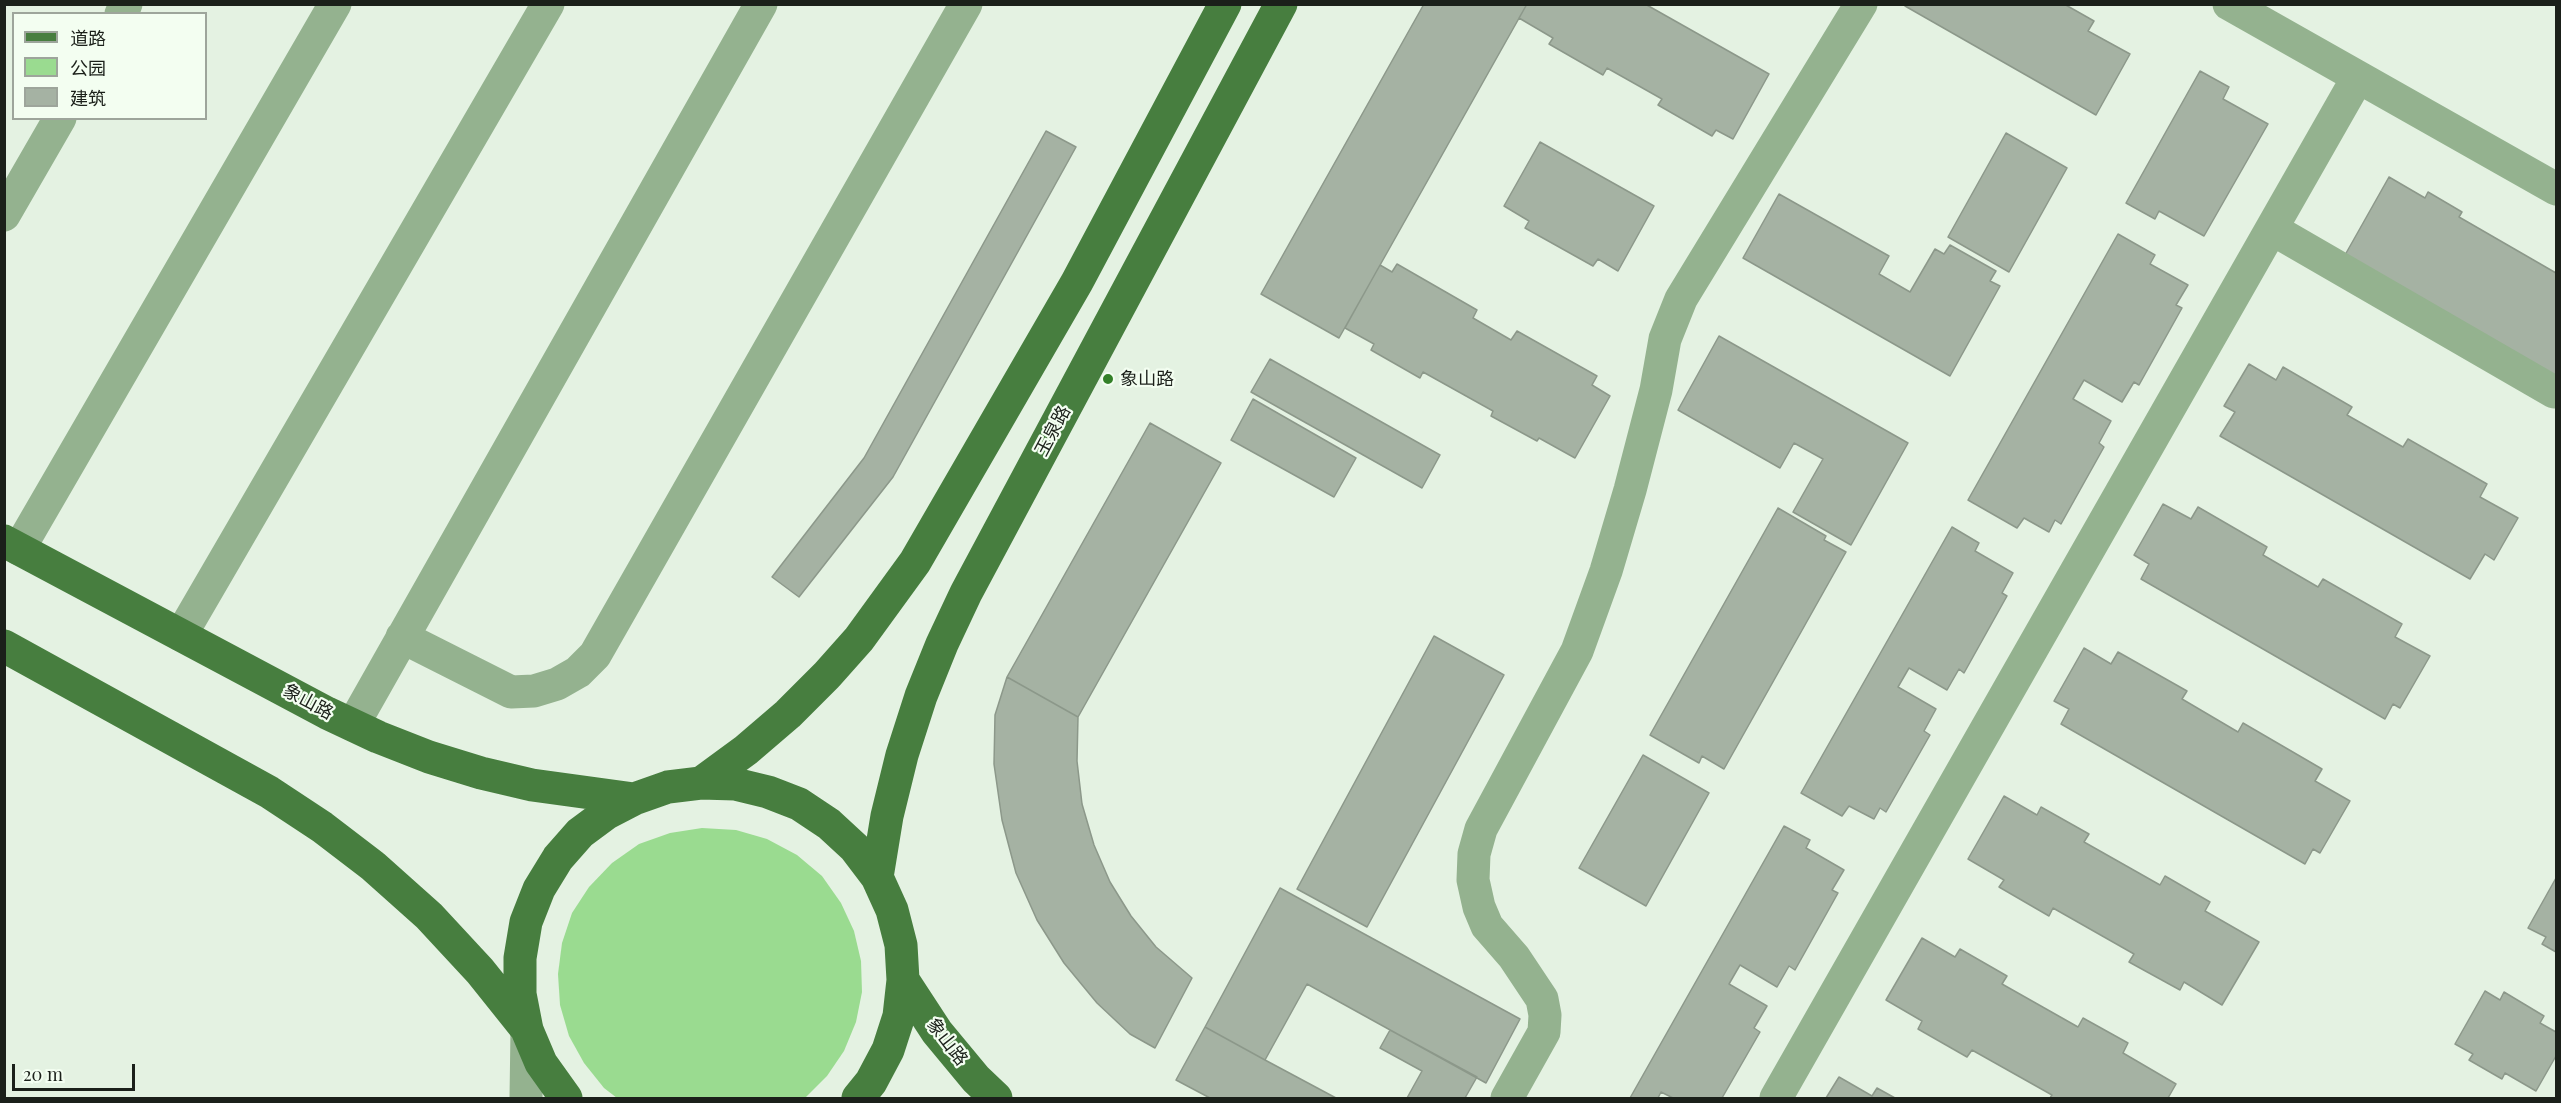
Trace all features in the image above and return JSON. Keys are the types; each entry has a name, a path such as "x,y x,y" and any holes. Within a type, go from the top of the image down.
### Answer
{"main road":[{"path":"702,783 788,714 827,675 859,639 915,562 1077,282 1225,4"},
{"name":"玉泉路","path":"877,877 887,816 902,755 921,696 942,644 972,583 1281,4"},
{"name":"象山路","path":"12,545 353,725 429,757 532,785 634,799"},
{"path":"4,646 269,792 322,827 373,866 429,916 480,971 527,1030"},
{"path":"566,1098 541,1063 527,1030 520,994 520,958 526,922 539,889 558,858 580,833 607,813 634,799 668,787 702,783 735,784 768,792 799,804 829,824 855,848 877,877 892,910 898,933 903,980 899,1016 888,1050 871,1082 858,1098"},
{"name":"象山路","path":"903,980 937,1032 976,1079 996,1098"}],"street":[{"path":"12,545 335,4"},
{"path":"181,634 548,4"},
{"path":"353,725 761,4"},
{"path":"402,637 511,692 534,691 557,684 578,672 595,655 966,4"},
{"path":"1507,1098 1540,1041 1544,1032 1545,1015 1542,999 1514,957 1487,926 1479,907 1473,880 1474,854 1481,829 1577,651 1606,571 1630,490 1656,390 1665,339 1681,299 1861,4"},
{"path":"2229,4 2556,189"},
{"path":"1776,1098 2358,77"},
{"path":"4,215 59,120"},
{"path":"2272,229 2554,392"},
{"path":"526,1098 527,1030"}],"green space":[{"path":"702,828 736,830 767,839 797,855 822,876 841,903 854,931 861,961 862,992 856,1022 844,1051 827,1076 805,1098 617,1098 604,1088 584,1063 569,1036 560,1005 558,974 562,943 572,913 589,887 612,863 639,844 670,833"}],"building":[{"path":"1424,4 1527,4 1339,338 1261,294"},
{"path":"1527,4 1645,4 1769,74 1733,139 1716,130 1712,136 1658,105 1662,99 1607,68 1603,75 1549,44 1553,38 1519,18"},
{"path":"1906,4 2064,4 2094,21 2088,31 2130,54 2096,115 1905,6"},
{"path":"2200,71 2229,87 2223,99 2268,124 2204,236 2159,211 2155,219 2126,203"},
{"path":"1046,131 1076,147 893,477 799,597 772,577 864,458"},
{"path":"2006,133 2067,168 2009,272 1948,237"},
{"path":"1540,142 1654,206 1618,271 1598,259 1593,266 1525,228 1529,221 1504,206"},
{"path":"2389,177 2425,198 2428,192 2462,212 2459,217 2556,273 2556,377 2345,255"},
{"path":"1779,194 1889,256 1879,274 1910,292 1935,249 1944,254 1950,245 1996,271 1990,281 2000,286 1950,376 1743,258"},
{"path":"2118,234 2155,255 2150,264 2188,285 2176,305 2182,308 2139,385 2134,382 2122,402 2084,380 2073,399 2111,421 2099,443 2104,447 2061,524 2055,520 2049,532 2024,518 2017,528 1968,500"},
{"path":"1397,264 1477,310 1473,318 1511,340 1517,331 1597,376 1592,385 1610,396 1575,458 1491,416 1493,411 1423,372 1420,378 1371,350 1374,344 1345,328 1380,265 1392,272"},
{"path":"1719,336 1908,443 1851,545 1793,512 1823,459 1794,443 1780,468 1678,410"},
{"path":"1270,359 1440,455 1422,488 1251,392"},
{"path":"2249,364 2276,380 2283,367 2352,407 2347,415 2403,447 2408,439 2487,484 2480,497 2518,518 2494,560 2485,554 2470,579 2220,436 2235,412 2224,406"},
{"path":"1253,399 1356,458 1334,497 1231,440"},
{"path":"1150,423 1221,463 1078,717 1007,677"},
{"path":"2163,504 2191,519 2198,507 2267,547 2263,555 2318,587 2323,579 2402,624 2395,637 2430,656 2400,708 2393,704 2385,719 2141,579 2149,564 2134,555"},
{"path":"1778,508 1826,536 1824,540 1846,552 1724,769 1702,756 1699,763 1650,735"},
{"path":"1952,527 1979,543 1975,551 2013,573 2002,593 2007,596 1964,673 1959,669 1947,690 1909,668 1898,687 1936,709 1924,731 1930,735 1886,812 1880,808 1874,819 1849,806 1842,816 1801,793"},
{"path":"1434,636 1504,675 1367,927 1297,889"},
{"path":"2084,648 2111,664 2118,652 2187,691 2182,699 2238,732 2243,723 2322,769 2315,781 2350,801 2320,853 2313,849 2305,864 2061,724 2069,709 2054,701"},
{"path":"1007,677 1078,717 1077,761 1082,804 1094,845 1110,882 1131,916 1156,947 1192,978 1155,1048 1130,1034 1097,1003 1064,963 1037,920 1016,873 1002,820 994,764 995,715"},
{"path":"1643,755 1709,793 1646,906 1579,868"},
{"path":"2004,796 2037,815 2041,807 2089,834 2084,842 2160,885 2165,876 2210,902 2205,911 2259,942 2222,1005 2184,982 2180,990 2129,962 2134,954 2053,908 2049,916 1999,887 2004,880 1968,859"},
{"path":"1784,826 1810,840 1806,848 1844,870 1832,890 1838,893 1795,970 1789,966 1777,987 1740,965 1729,984 1767,1006 1754,1028 1760,1032 1722,1098 1673,1098 1661,1092 1658,1098 1630,1098"},
{"path":"2556,878 2556,952 2542,944 2546,937 2528,928"},
{"path":"1280,888 1520,1019 1486,1083 1307,984 1265,1060 1205,1027"},
{"path":"1922,938 1955,957 1960,949 2007,976 2002,984 2078,1027 2083,1018 2128,1043 2123,1053 2176,1084 2168,1098 2050,1098 2052,1095 1972,1050 1967,1057 1918,1029 1922,1021 1886,1000"},
{"path":"2485,991 2500,1000 2504,992 2544,1016 2540,1023 2556,1032 2556,1056 2536,1091 2505,1073 2502,1079 2469,1060 2473,1054 2455,1044"},
{"path":"1205,1027 1336,1098 1210,1098 1176,1080"},
{"path":"1390,1030 1477,1077 1465,1098 1407,1098 1422,1071 1380,1048"},
{"path":"1839,1077 1872,1096 1877,1088 1895,1098 1826,1098"}],"place":[{"name":"象山路","path":"1108,379"}]}
